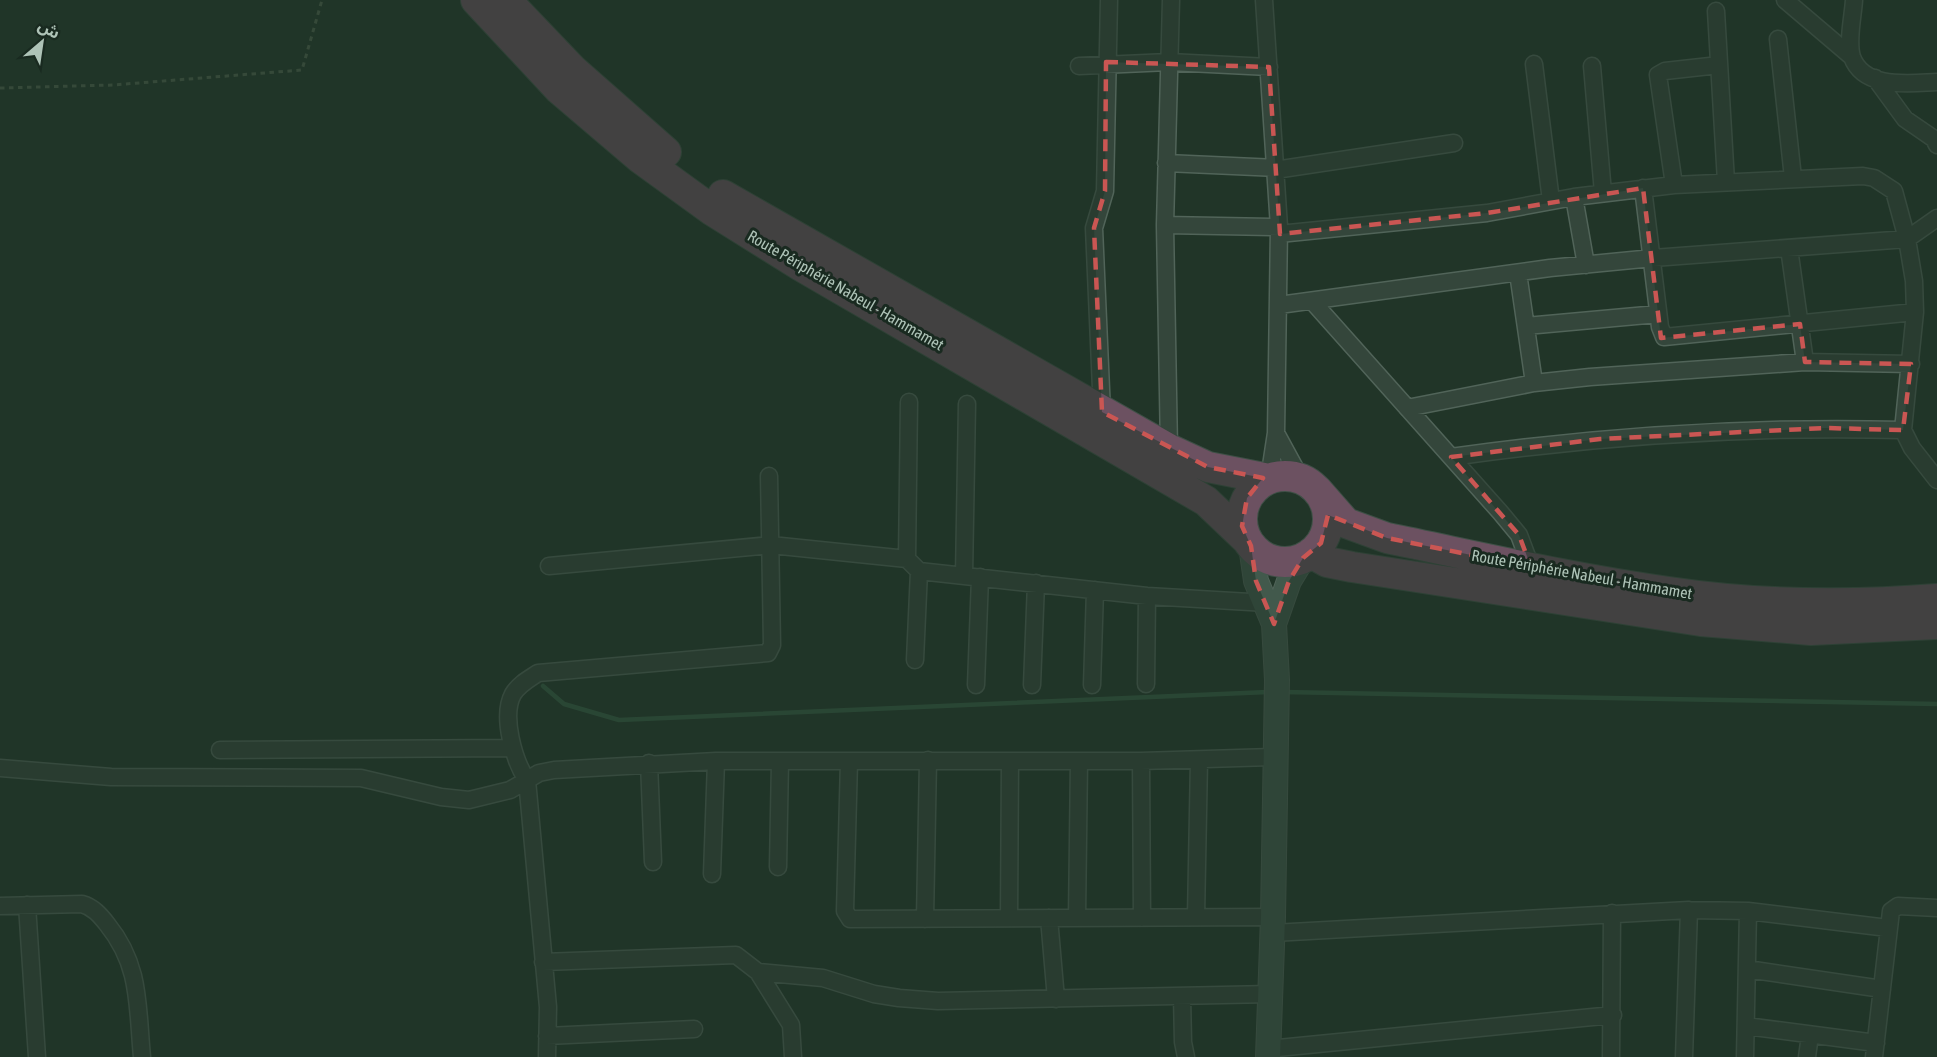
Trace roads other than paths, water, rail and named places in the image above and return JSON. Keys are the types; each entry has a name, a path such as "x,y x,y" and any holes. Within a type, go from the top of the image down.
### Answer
{"highway":[{"name":"Route Périphérie Nabeul - Hammamet","path":"476,0 559,89 640,158 713,211 801,266 1206,501 1249,543"},
{"name":"Route Périphérie Nabeul - Hammamet","path":"507,0 573,70 648,138 712,189 1169,449 1208,467 1269,479"},
{"path":"1290,476 1309,485 1325,502 1328,516 1327,530 1321,543 1307,556 1289,562 1275,561 1262,556 1249,543 1242,526 1242,511 1247,498 1256,487 1269,479 1290,476"},
{"name":"Route Périphérie Nabeul - Hammamet","path":"1309,485 1346,523 1363,531 1387,538 1531,567 1670,592 1809,604 1885,603 1937,599"},
{"name":"Route Périphérie Nabeul - Hammamet","path":"1307,556 1352,567 1701,621 1811,630 1937,624"}],"street":[{"path":"1102,412 1094,228 1105,191 1109,0"},
{"path":"1169,449 1165,225 1171,0"},
{"path":"1264,0 1279,230 1276,433 1269,479"},
{"path":"1785,0 1852,57 1862,70 1875,78 1890,84 1937,82"},
{"path":"1852,57 1854,0"},
{"path":"1716,11 1726,182"},
{"path":"1778,39 1793,178"},
{"path":"1079,66 1106,62 1169,62 1269,67"},
{"path":"1534,64 1551,201"},
{"path":"1674,185 1658,75 1665,71 1719,64"},
{"path":"1592,66 1602,193"},
{"path":"1875,78 1905,119 1936,140"},
{"path":"1166,163 1275,169 1454,143"},
{"path":"1165,225 1279,230 1487,213 1574,197 1674,185 1863,176 1886,184 1894,191 1907,239 1914,280 1915,312 1903,430 1912,448 1937,480"},
{"path":"1643,188 1658,314 1661,333 1664,337 1915,312"},
{"path":"1574,197 1586,265"},
{"path":"1279,305 1586,265 1907,239 1937,218"},
{"path":"1789,248 1805,362"},
{"path":"1518,273 1534,383"},
{"path":"1312,301 1519,536 1531,567"},
{"path":"1526,326 1658,314"},
{"path":"1407,408 1534,383 1805,362 1911,364"},
{"path":"909,402 915,660"},
{"path":"967,404 976,685"},
{"path":"1451,457 1548,443 1599,439 1825,428 1903,430"},
{"path":"1276,433 1309,485"},
{"path":"548,1057 548,1006 527,780 517,765 512,748 512,696 519,686 538,673 768,653 772,645 769,476"},
{"path":"1249,543 1256,581 1271,614 1277,680 1273,925 1268,1053 1612,1016"},
{"path":"549,566 771,545 913,565 972,577 1147,596 1271,614"},
{"path":"1271,614 1289,581 1307,556"},
{"path":"1032,685 1035,583"},
{"path":"1092,685 1095,590"},
{"path":"1146,684 1147,596"},
{"path":"220,750 512,748"},
{"path":"0,768 111,777 361,778 441,797 469,800 498,794 554,770 649,763 928,760 1141,761 1275,757"},
{"path":"925,918 928,760"},
{"path":"1196,917 1199,760"},
{"path":"712,874 716,761"},
{"path":"778,867 780,761"},
{"path":"849,761 846,916 855,920 1196,917 1273,925 1689,910 1748,911 1888,928"},
{"path":"1009,918 1010,761"},
{"path":"1077,918 1079,761"},
{"path":"1141,761 1142,918"},
{"path":"649,763 653,862"},
{"path":"0,906 82,904 90,906 112,930 125,949 133,969 142,1057"},
{"path":"27,906 37,1057"},
{"path":"1746,1026 1810,1035 1875,1050 1888,928 1894,907 1937,908"},
{"path":"1684,1057 1689,910"},
{"path":"1745,1057 1748,911"},
{"path":"1611,1057 1612,913"},
{"path":"1049,918 1056,999"},
{"path":"543,962 736,955 758,972 791,1025 793,1057"},
{"path":"1747,969 1882,989"},
{"path":"758,972 823,978 874,994 938,1001 1271,994"},
{"path":"1182,996 1183,1042 1186,1057"},
{"path":"547,1036 694,1029"},
{"path":"1807,1057 1810,1035"}],"waterway":[{"path":"543,686 564,704 619,720 1268,692"},
{"path":"1283,692 1937,704"}]}
